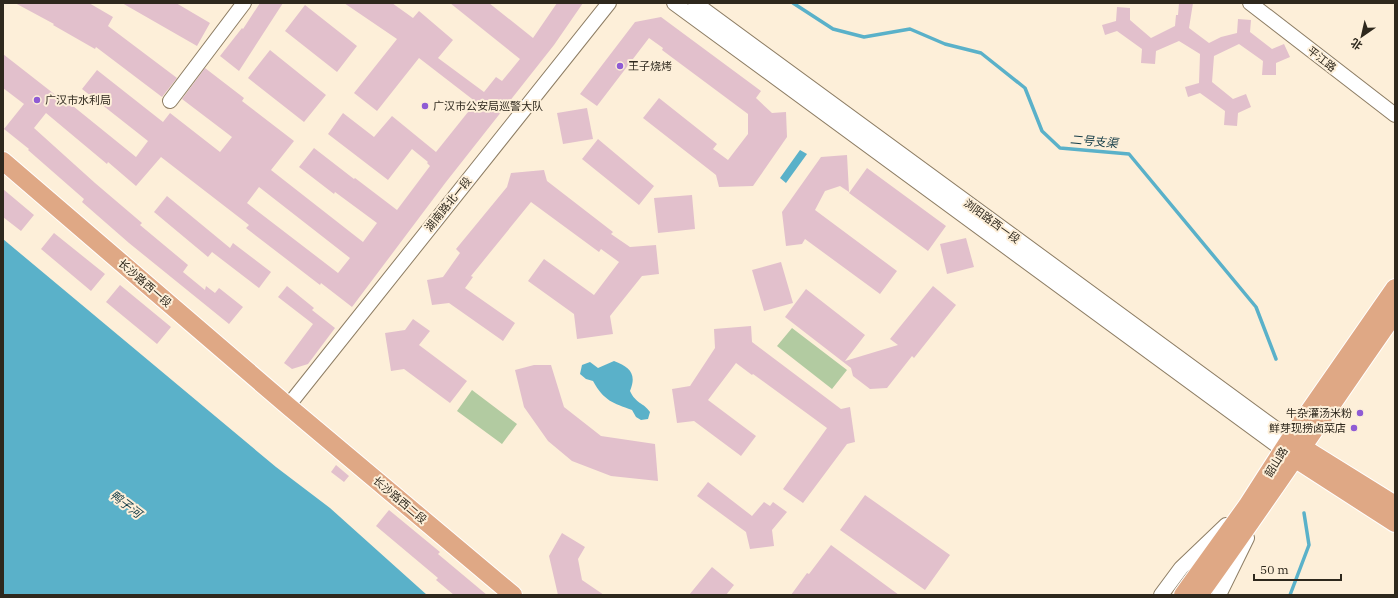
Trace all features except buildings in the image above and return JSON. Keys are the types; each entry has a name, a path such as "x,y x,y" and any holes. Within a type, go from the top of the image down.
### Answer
{"main road":[{"name":"长沙路西一段","path":"3,161 288,406"},
{"name":"韶山路","path":"1200,595 1254,507 1395,288"},
{"name":"韶山路","path":"1292,449 1395,313"},
{"name":"长沙路西二段","path":"288,406 513,595"},
{"path":"1292,449 1395,505"},
{"path":"1292,449 1395,523"},
{"name":"韶山路","path":"1183,595 1254,507"}],"street":[{"path":"170,101 244,3"},
{"name":"湖南路北一段","path":"288,406 609,3"},
{"path":"674,3 1292,449"},
{"name":"浏阳路西一段","path":"695,3 1292,449"},
{"name":"平江路","path":"1250,3 1395,115"},
{"path":"1161,595 1181,568 1254,507"},
{"path":"1219,595 1254,507"}],"green space":[{"path":"792,328 847,370 832,389 777,346"},
{"path":"472,390 517,424 502,444 457,411"}],"water":[{"path":"800,150 807,154 786,183 780,178"},
{"name":"鸭子河","path":"3,239 276,467 330,508 427,595 3,595"},
{"path":"614,361 624,366 631,372 633,380 630,391 637,401 645,406 650,412 648,419 641,420 636,417 632,410 605,397 593,381 586,379 580,374 582,365 590,362 598,368"}],"waterway":[{"name":"二号支渠","path":"793,3 833,29 864,37 910,29 945,44 981,53 1025,88 1042,131 1060,148 1129,154 1256,307 1276,359"},
{"name":"二号支渠","path":"1290,595 1309,545 1304,513"}],"place":[{"name":"王子烧烤","path":"620,66"},
{"name":"广汉市水利局","path":"37,100"},
{"name":"广汉市公安局巡警大队","path":"425,106"},
{"name":"牛杂灌汤米粉","path":"1360,413"},
{"name":"鲜芽现捞卤菜店","path":"1354,428"}]}
